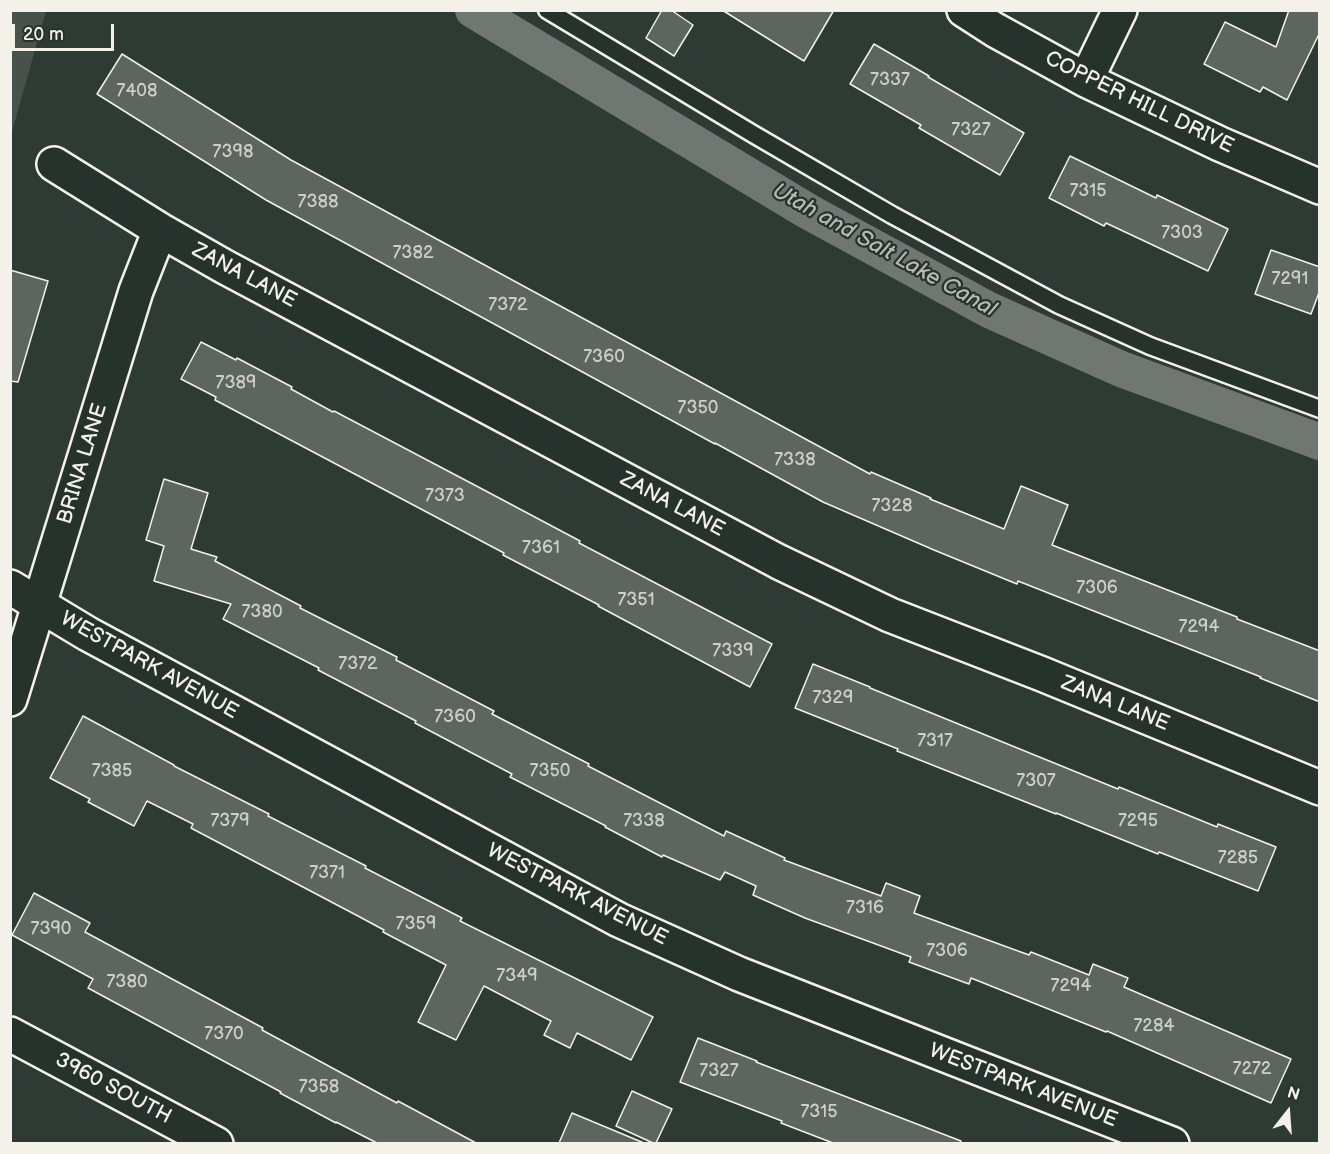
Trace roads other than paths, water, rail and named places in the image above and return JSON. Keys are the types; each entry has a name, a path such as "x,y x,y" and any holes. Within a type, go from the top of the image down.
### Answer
{"street":[{"name":"COPPER HILL DRIVE","path":"964,10 995,30 1086,80 1220,144 1320,187"},
{"path":"1086,80 1120,10"},
{"name":"ZANA LANE","path":"54,164 160,230 225,267 779,562 890,615 1042,674 1320,788"},
{"name":"BRINA LANE","path":"10,699 136,291 160,230"},
{"name":"WESTPARK AVENUE","path":"10,587 88,634 619,920 740,974 1172,1143"},
{"name":"3960 SOUTH","path":"10,1034 216,1143"}],"lane":[{"path":"547,10 892,215 1059,305 1150,346 1320,409"}],"waterway":[{"name":"Utah and Salt Lake Canal","path":"473,10 809,212 989,310 1121,369 1320,442"}]}
